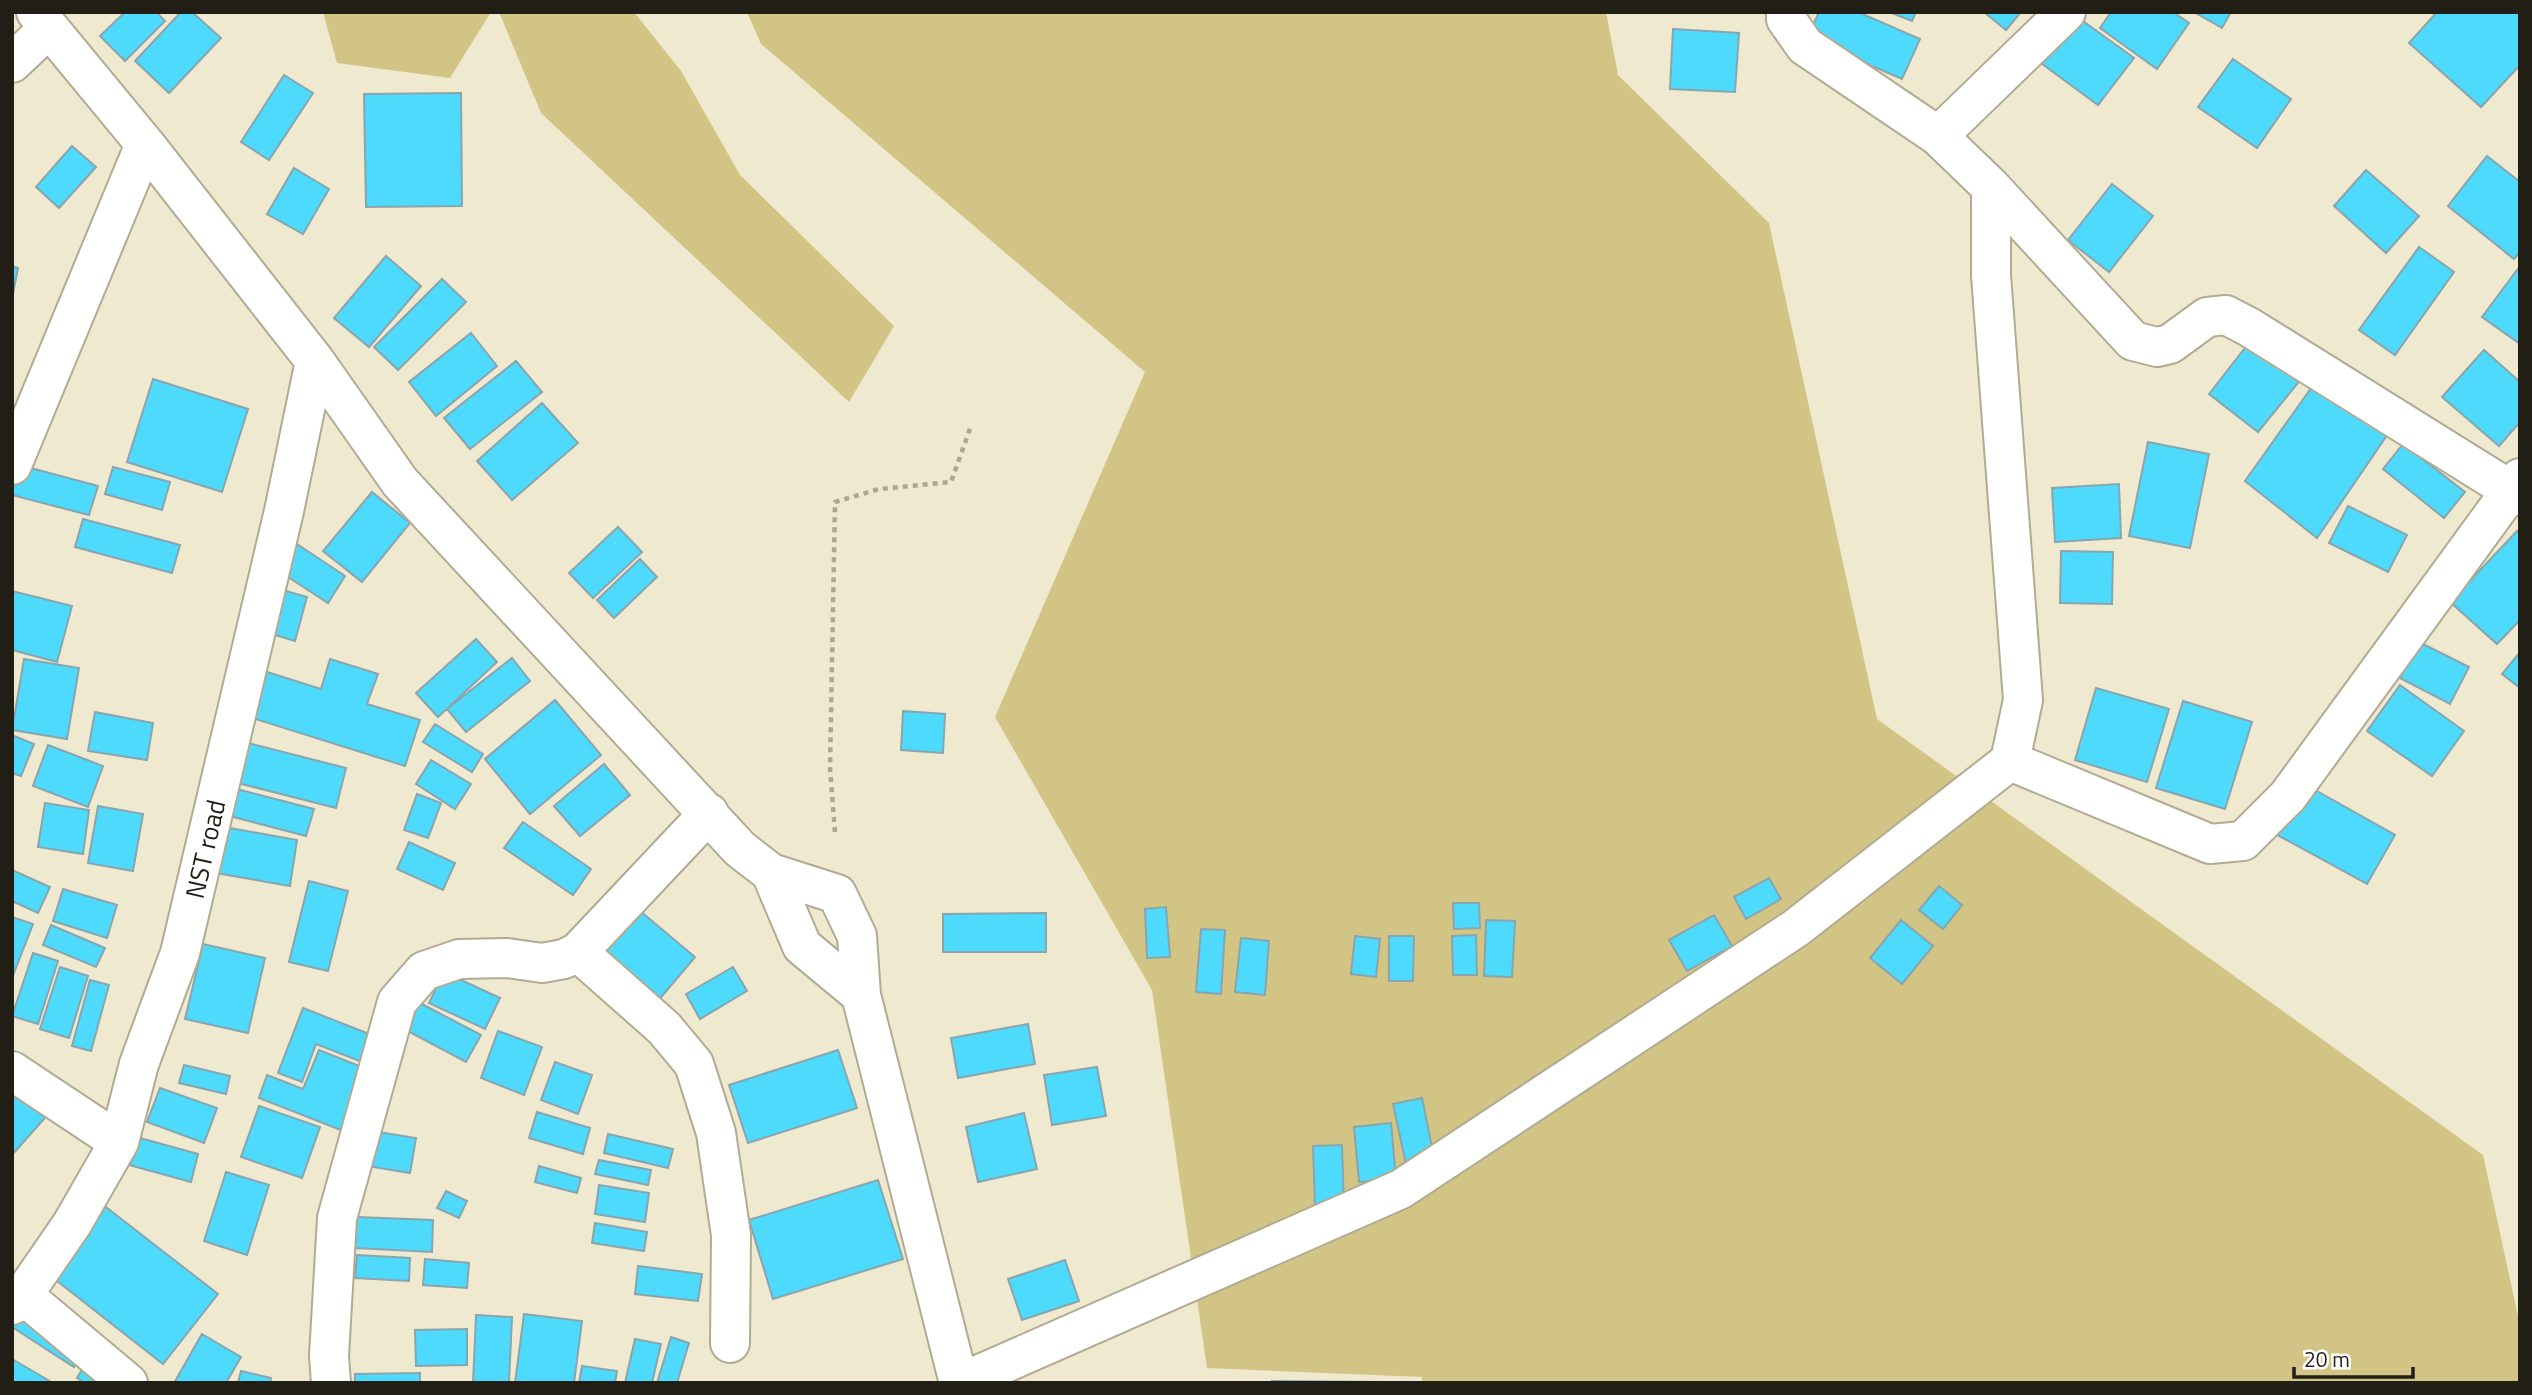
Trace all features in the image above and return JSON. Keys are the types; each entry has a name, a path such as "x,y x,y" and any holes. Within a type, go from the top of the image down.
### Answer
{"street":[{"path":"1786,12 1786,19 1805,46 1938,136 1991,187 2133,341 2157,347 2170,344 2207,317 2226,315 2517,488 2288,796 2243,841 2210,844 2010,761"},
{"path":"1938,136 2066,12"},
{"path":"12,63 42,21 145,144 315,361 400,482 740,849 771,873 837,894 858,936 861,995 960,1383 1401,1189 1796,928 2010,761 2023,700 1991,275 1991,187"},
{"path":"12,465 145,144"},
{"name":"NST road","path":"18,1300 72,1224 119,1142 139,1063 180,953 285,511 315,361"},
{"path":"331,1383 329,1356 337,1218 397,1002 424,971 459,959 507,958 542,963 564,959 578,952 709,813"},
{"path":"771,873 802,946 861,995"},
{"path":"578,952 664,1028 694,1064 716,1133 732,1235 730,1343"},
{"path":"12,1071 119,1142"},
{"path":"18,1300 128,1383"}],"path":[{"path":"835,832 830,768 830,687 835,502 879,489 951,482 971,426"}],"shaded area":[{"path":"323,12 491,12 450,78 337,63"},
{"path":"499,12 634,12 681,71 740,175 894,326 849,402 541,113"},
{"path":"747,12 1606,12 1618,75 1769,223 1877,719 2483,1155 2520,1325 2520,1383 1422,1383 1422,1377 1207,1368 1152,990 995,717 1145,372 761,44"}],"building":[{"path":"125,12 156,12 165,21 125,61 100,36"},
{"path":"181,12 192,12 221,38 169,93 135,61"},
{"path":"1819,12 1858,12 1920,39 1902,79 1807,38"},
{"path":"1889,12 1916,12 1912,21"},
{"path":"1984,12 2021,12 2006,30"},
{"path":"2111,12 2173,12 2189,23 2157,69 2100,28"},
{"path":"2194,12 2231,12 2222,28"},
{"path":"2437,12 2520,12 2520,65 2481,107 2409,43"},
{"path":"2076,16 2134,58 2098,105 2041,63"},
{"path":"1673,29 1739,33 1735,92 1670,89"},
{"path":"2233,59 2291,99 2257,148 2198,107"},
{"path":"284,75 313,93 269,160 241,142"},
{"path":"461,93 462,206 366,207 364,94"},
{"path":"72,146 96,167 59,208 36,187"},
{"path":"2487,156 2520,182 2520,252 2514,259 2448,206"},
{"path":"294,168 329,189 303,234 267,214"},
{"path":"2366,170 2419,216 2386,253 2334,206"},
{"path":"2112,184 2153,216 2109,272 2068,240"},
{"path":"2419,247 2454,272 2395,355 2359,330"},
{"path":"386,256 421,286 369,347 334,318"},
{"path":"12,266 18,268 13,294 12,294"},
{"path":"2520,266 2520,344 2482,317"},
{"path":"442,279 466,302 398,370 374,347"},
{"path":"471,333 497,366 436,416 409,382"},
{"path":"2252,339 2302,378 2258,432 2209,394"},
{"path":"2484,350 2520,382 2520,422 2499,446 2442,397"},
{"path":"516,361 542,392 470,449 444,418"},
{"path":"2319,377 2392,428 2317,538 2245,481"},
{"path":"153,379 248,409 222,492 127,462"},
{"path":"542,403 578,443 512,500 477,461"},
{"path":"2148,442 2209,454 2190,548 2129,536"},
{"path":"2403,444 2465,492 2444,518 2383,469"},
{"path":"12,463 98,486 89,515 12,495"},
{"path":"113,467 170,482 162,510 105,494"},
{"path":"2119,484 2121,538 2055,542 2052,488"},
{"path":"372,492 410,523 362,582 323,551"},
{"path":"2348,506 2407,535 2388,572 2329,543"},
{"path":"83,519 180,545 172,573 75,547"},
{"path":"618,527 642,552 593,598 569,573"},
{"path":"2517,531 2520,534 2520,620 2497,644 2450,602"},
{"path":"297,544 345,576 328,603 279,571"},
{"path":"2061,551 2113,552 2112,604 2060,603"},
{"path":"640,559 657,577 614,618 597,600"},
{"path":"275,588 307,597 295,641 262,631"},
{"path":"12,591 72,606 57,662 12,650"},
{"path":"476,639 497,662 438,717 416,693"},
{"path":"2419,642 2469,667 2450,704 2400,678"},
{"path":"2520,652 2520,688 2502,674"},
{"path":"512,658 530,681 466,732 447,709"},
{"path":"24,659 79,668 67,739 12,730"},
{"path":"330,659 378,674 367,704 420,720 405,766 249,717 264,671 321,689"},
{"path":"2400,685 2464,731 2432,776 2367,731"},
{"path":"2096,688 2169,709 2147,782 2075,760"},
{"path":"555,700 601,755 530,814 485,759"},
{"path":"2183,701 2252,722 2225,809 2156,788"},
{"path":"903,711 945,714 943,753 901,750"},
{"path":"95,712 153,723 147,760 88,751"},
{"path":"435,724 483,754 472,772 423,742"},
{"path":"12,735 34,744 21,776 12,773"},
{"path":"236,740 346,768 336,808 226,780"},
{"path":"48,745 103,766 88,807 33,786"},
{"path":"431,760 471,784 455,809 416,784"},
{"path":"604,764 630,795 580,836 554,806"},
{"path":"2301,782 2395,835 2367,884 2272,832"},
{"path":"229,787 314,809 306,836 222,814"},
{"path":"417,794 441,803 428,838 404,830"},
{"path":"45,803 89,810 83,854 38,847"},
{"path":"98,806 143,814 133,871 88,863"},
{"path":"523,822 591,869 573,895 504,848"},
{"path":"219,826 297,840 290,886 210,872"},
{"path":"409,842 455,863 443,890 397,869"},
{"path":"12,870 50,887 38,913 12,901"},
{"path":"1769,878 1781,899 1746,919 1734,897"},
{"path":"309,881 348,891 328,971 289,962"},
{"path":"1939,886 1962,905 1943,929 1919,910"},
{"path":"63,889 117,905 107,938 53,921"},
{"path":"1453,903 1479,903 1480,928 1454,929"},
{"path":"633,905 695,957 657,1002 595,950"},
{"path":"1166,907 1170,957 1147,958 1145,909"},
{"path":"1046,913 1046,952 943,952 943,914"},
{"path":"1714,915 1732,946 1687,971 1669,940"},
{"path":"12,917 33,924 12,978"},
{"path":"1486,920 1515,921 1512,977 1484,976"},
{"path":"1901,920 1933,946 1902,984 1870,958"},
{"path":"51,925 105,948 96,967 43,945"},
{"path":"1201,929 1225,930 1221,994 1196,992"},
{"path":"1476,935 1477,975 1453,975 1452,936"},
{"path":"1355,936 1380,939 1376,977 1351,974"},
{"path":"1389,936 1414,936 1413,981 1389,981"},
{"path":"1241,938 1269,941 1265,995 1235,992"},
{"path":"203,944 265,958 248,1033 185,1019"},
{"path":"33,953 58,961 38,1024 12,1016"},
{"path":"60,967 88,976 69,1038 40,1029"},
{"path":"733,967 747,991 700,1019 686,994"},
{"path":"444,972 500,998 485,1029 429,1003"},
{"path":"90,980 109,985 91,1051 72,1046"},
{"path":"418,1002 481,1035 466,1062 404,1029"},
{"path":"303,1008 372,1035 362,1062 316,1044 302,1082 278,1073"},
{"path":"1028,1024 1035,1064 958,1078 951,1038"},
{"path":"498,1031 542,1047 524,1095 481,1078"},
{"path":"319,1050 367,1069 343,1131 259,1098 267,1075 303,1089"},
{"path":"838,1050 857,1108 748,1143 729,1085"},
{"path":"555,1062 592,1075 578,1114 541,1100"},
{"path":"184,1065 230,1076 226,1094 179,1083"},
{"path":"1097,1067 1106,1116 1052,1125 1044,1075"},
{"path":"12,1080 50,1112 12,1155"},
{"path":"160,1088 217,1108 204,1143 147,1122"},
{"path":"1422,1098 1434,1157 1406,1164 1393,1104"},
{"path":"259,1106 320,1127 302,1178 241,1157"},
{"path":"537,1112 590,1128 583,1154 529,1138"},
{"path":"1024,1113 1037,1169 978,1182 966,1127"},
{"path":"1391,1123 1396,1179 1359,1182 1354,1127"},
{"path":"372,1131 416,1138 410,1173 367,1166"},
{"path":"608,1134 673,1149 668,1168 604,1153"},
{"path":"129,1135 198,1154 191,1182 122,1163"},
{"path":"1342,1145 1344,1207 1315,1208 1313,1146"},
{"path":"599,1160 651,1170 648,1185 595,1174"},
{"path":"539,1166 581,1178 577,1193 535,1182"},
{"path":"226,1172 269,1185 247,1255 204,1241"},
{"path":"878,1180 903,1259 773,1299 749,1220"},
{"path":"599,1185 649,1193 645,1222 595,1214"},
{"path":"446,1191 467,1201 459,1218 437,1208"},
{"path":"102,1204 218,1294 163,1364 47,1273"},
{"path":"357,1217 433,1220 432,1252 355,1248"},
{"path":"595,1223 647,1232 644,1251 592,1243"},
{"path":"357,1255 410,1258 409,1281 355,1278"},
{"path":"425,1259 469,1263 467,1288 423,1285"},
{"path":"1065,1260 1079,1301 1022,1320 1008,1279"},
{"path":"638,1266 702,1274 698,1301 635,1294"},
{"path":"12,1314 85,1350 74,1367 12,1327"},
{"path":"524,1314 582,1321 574,1383 515,1383"},
{"path":"476,1315 512,1317 509,1383 473,1383"},
{"path":"467,1329 467,1365 416,1366 415,1330"},
{"path":"202,1334 241,1357 226,1383 174,1383"},
{"path":"671,1337 689,1343 677,1383 657,1383"},
{"path":"635,1339 661,1344 652,1383 625,1383"},
{"path":"12,1359 53,1383 12,1383"},
{"path":"87,1361 108,1383 85,1383 77,1378"},
{"path":"582,1366 617,1371 615,1383 579,1383"},
{"path":"241,1371 271,1378 270,1383 238,1383"},
{"path":"420,1373 420,1383 355,1383 355,1374"},
{"path":"1387,1382 1387,1383 1272,1383"}]}
